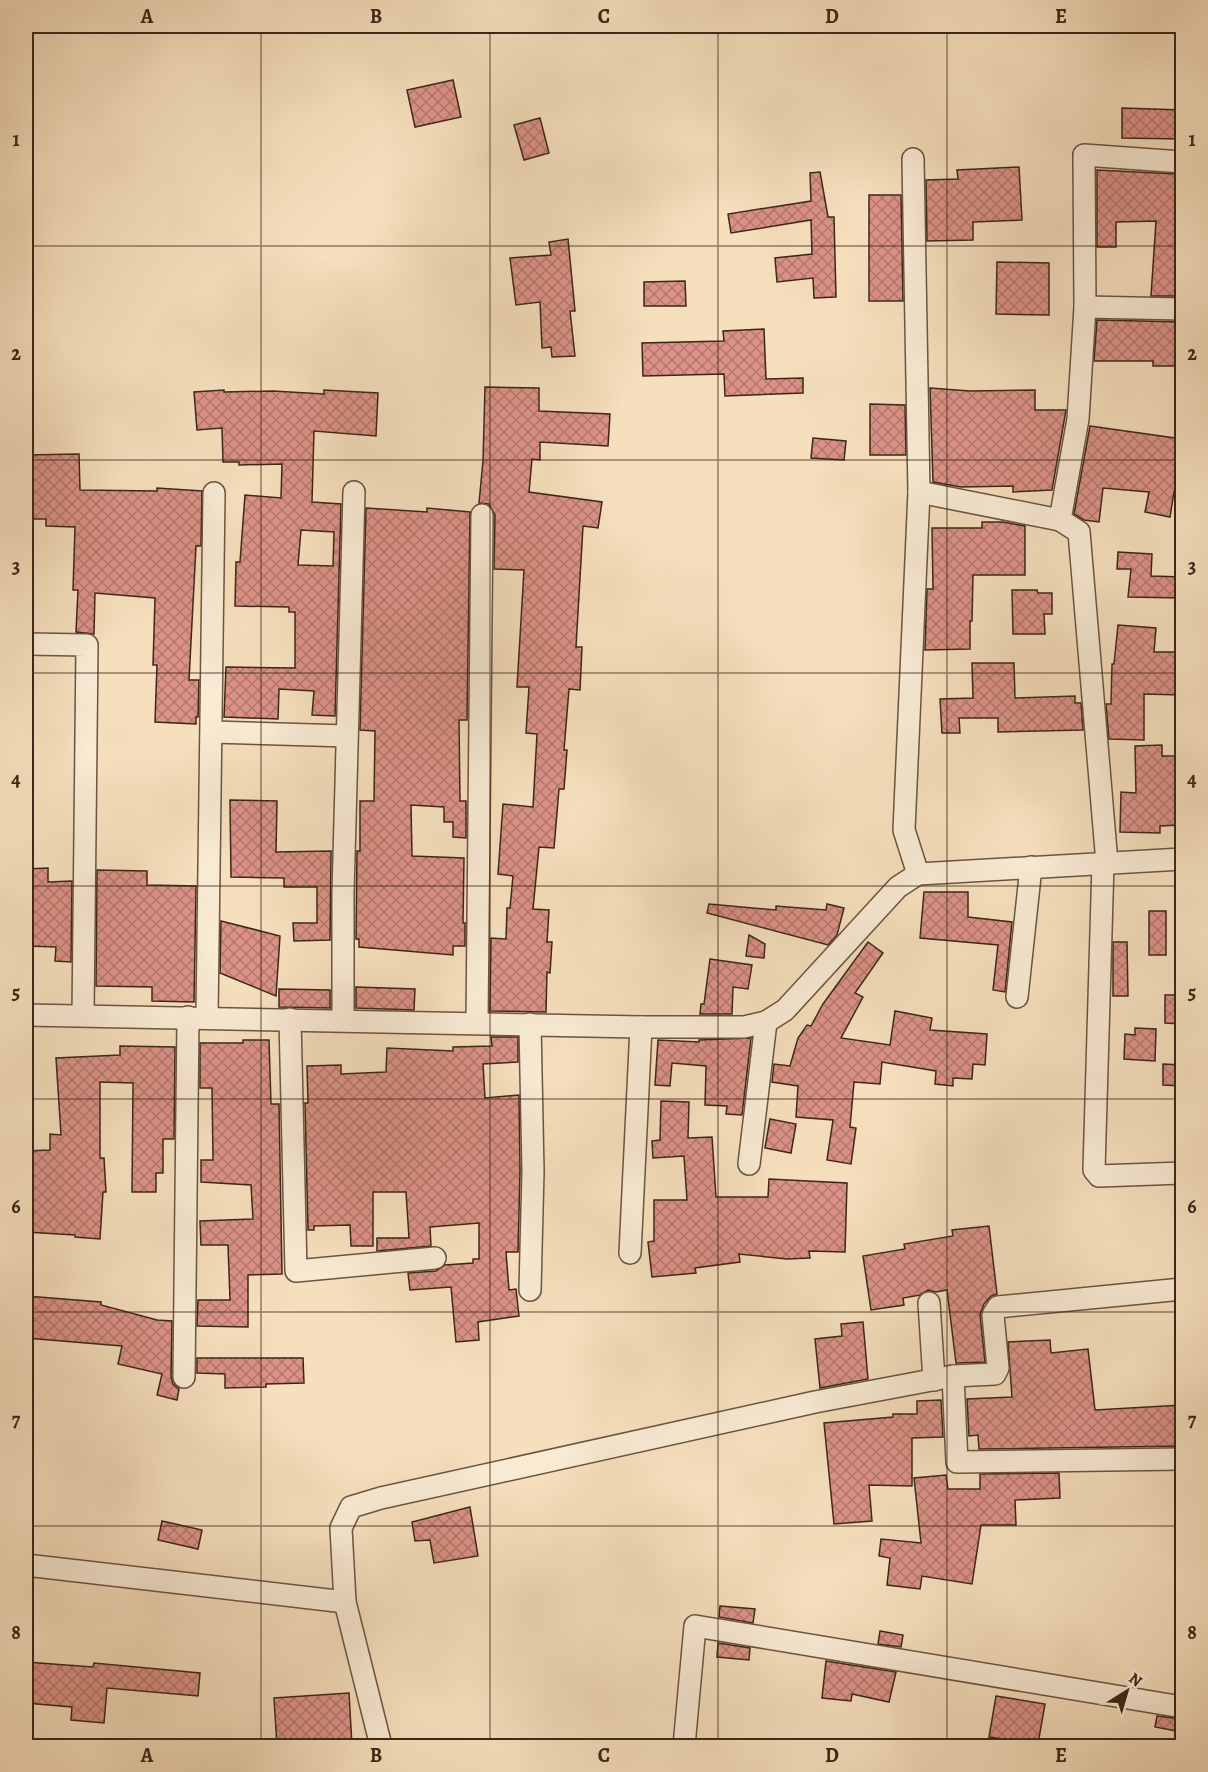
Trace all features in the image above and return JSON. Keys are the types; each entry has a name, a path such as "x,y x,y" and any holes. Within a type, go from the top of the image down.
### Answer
{"street":[{"path":"1060,520 1078,419 1085,307 1084,155 1182,162"},
{"path":"913,159 919,492 904,830 918,873"},
{"path":"1085,307 1182,309"},
{"path":"343,1020 343,893 354,492"},
{"path":"919,492 1060,520 1079,532 1105,863 1094,1170 1099,1176 1112,1177 1182,1173"},
{"path":"184,1377 197,1017 212,732 214,493"},
{"path":"477,1022 482,515"},
{"path":"26,644 87,645 83,1015"},
{"path":"212,732 347,736"},
{"path":"26,1015 744,1027 766,1022 784,1010 898,887 918,873 1182,859"},
{"path":"1017,997 1031,867"},
{"path":"290,1019 296,1271 435,1258"},
{"path":"749,1164 766,1022"},
{"path":"530,1024 533,1171 530,1290"},
{"path":"630,1253 641,1027"},
{"path":"381,1746 345,1602 341,1528 351,1507 381,1498 792,1407 944,1378 995,1374 997,1372 993,1315 998,1307 1182,1289"},
{"path":"929,1303 957,1462 1182,1459"},
{"path":"26,1565 345,1602"},
{"path":"684,1746 695,1626 1182,1707"}],"building":[{"path":"453,80 461,117 415,127 407,90"},
{"path":"1122,108 1182,110 1182,139 1122,138"},
{"path":"540,118 549,153 524,160 514,125"},
{"path":"1019,167 1022,220 973,222 973,240 927,241 926,180 958,179 957,170"},
{"path":"1097,170 1176,174 1176,189 1182,189 1182,296 1151,296 1156,221 1116,222 1116,247 1097,247"},
{"path":"820,172 828,217 834,217 836,297 814,298 813,278 777,282 775,258 812,254 811,220 731,233 728,214 811,201 810,173"},
{"path":"869,195 901,195 903,301 869,301"},
{"path":"568,239 575,311 570,311 575,356 552,357 551,347 542,348 540,302 516,305 510,258 551,255 549,242"},
{"path":"997,262 1049,263 1049,315 996,314"},
{"path":"685,281 686,306 644,306 644,282"},
{"path":"1097,320 1182,322 1182,366 1153,366 1153,361 1094,361"},
{"path":"764,329 766,379 803,378 803,393 725,396 724,374 643,376 642,343 724,341 723,331"},
{"path":"485,387 539,388 539,411 610,414 608,446 540,442 540,460 532,459 529,492 602,502 598,528 583,526 576,647 582,647 580,690 569,689 564,750 567,750 564,789 559,789 554,848 539,847 533,909 549,910 547,942 552,942 550,973 547,972 546,1012 490,1011 491,938 506,939 507,908 510,908 513,876 498,874 503,804 533,807 537,734 526,733 529,687 517,687 524,570 494,569 495,515 489,504 479,503 483,461"},
{"path":"930,388 970,391 1035,390 1035,410 1066,410 1052,490 1013,492 1013,486 961,487 933,482"},
{"path":"224,390 224,392 273,391 324,394 324,390 378,393 376,436 314,431 312,502 341,504 335,716 312,715 314,691 279,689 278,719 224,717 226,667 295,668 295,612 289,612 289,607 235,606 236,562 240,562 245,495 281,498 282,464 239,465 239,462 223,462 222,428 197,430 194,392","holes":["301,530 334,532 333,566 298,565"]},
{"path":"870,404 905,405 906,455 870,455"},
{"path":"1090,426 1182,439 1182,493 1174,492 1170,517 1145,512 1149,492 1103,488 1099,522 1084,520 1074,514"},
{"path":"813,438 846,441 844,460 811,458"},
{"path":"79,454 80,490 157,491 157,488 202,491 201,546 196,546 189,680 199,680 196,724 155,722 157,665 153,665 155,598 95,593 94,634 76,632 78,590 73,590 75,527 46,526 46,519 26,519 26,455"},
{"path":"366,508 427,512 427,508 470,512 467,720 459,720 460,801 466,801 466,838 453,837 453,822 444,822 444,807 411,805 412,856 464,858 465,946 453,946 453,955 359,947 359,939 356,939 360,801 374,801 375,731 360,730"},
{"path":"982,522 1003,522 1025,526 1025,575 973,575 970,649 925,650 927,589 933,589 932,528 982,528"},
{"path":"1118,552 1152,554 1151,576 1182,577 1182,598 1128,597 1131,569 1117,569"},
{"path":"1012,590 1037,590 1038,593 1052,593 1052,614 1044,614 1045,634 1013,634"},
{"path":"1118,625 1156,628 1154,652 1182,652 1182,695 1144,694 1144,740 1109,739 1106,704 1111,704 1112,664 1114,664"},
{"path":"972,663 1014,663 1015,698 1075,696 1075,703 1081,703 1083,730 998,732 998,718 959,718 960,733 942,733 940,699 973,698"},
{"path":"1162,745 1162,756 1182,756 1182,804 1177,804 1178,825 1160,826 1160,833 1120,832 1121,792 1136,793 1135,746"},
{"path":"230,800 277,801 276,852 331,851 330,940 294,941 293,923 317,923 317,887 284,887 284,878 231,877"},
{"path":"48,868 48,882 72,881 71,962 55,961 56,947 27,946 29,915 26,915 26,869"},
{"path":"97,870 147,871 147,885 196,886 194,1002 152,1001 152,987 96,986"},
{"path":"924,892 968,892 968,917 1012,922 1005,992 993,990 998,945 920,938"},
{"path":"709,904 776,910 776,906 826,910 827,904 844,908 837,935 828,945 707,913"},
{"path":"1149,911 1166,911 1166,955 1149,955"},
{"path":"221,921 280,936 276,996 220,973"},
{"path":"749,935 765,944 764,958 746,956"},
{"path":"868,942 883,953 855,993 863,997 841,1038 890,1045 895,1011 932,1018 930,1030 987,1034 985,1065 973,1064 972,1079 953,1078 953,1086 935,1084 936,1071 882,1062 880,1084 854,1082 850,1127 856,1128 851,1164 827,1160 833,1120 796,1117 798,1086 772,1082 774,1064 790,1066 798,1038 807,1025 811,1026 823,1004"},
{"path":"1113,942 1127,942 1128,996 1113,996"},
{"path":"710,959 752,965 748,989 733,987 732,1014 700,1014 701,1004 704,1004"},
{"path":"356,987 415,989 414,1010 356,1008"},
{"path":"279,989 330,990 330,1008 279,1007"},
{"path":"1165,995 1182,995 1182,1024 1165,1023"},
{"path":"1135,1028 1156,1029 1155,1061 1124,1059 1125,1034 1135,1035"},
{"path":"491,1037 518,1037 518,1062 483,1064 485,1098 519,1095 518,1252 506,1252 509,1290 516,1289 519,1316 478,1322 479,1340 456,1342 451,1287 410,1290 408,1273 436,1271 445,1265 473,1263 473,1259 479,1259 479,1223 430,1227 431,1246 377,1251 377,1238 409,1238 406,1192 373,1192 373,1246 351,1246 350,1225 314,1226 314,1230 308,1230 305,1103 308,1103 307,1066 341,1065 341,1074 386,1072 387,1048 453,1051 453,1047 492,1046"},
{"path":"751,1038 742,1115 726,1114 727,1106 705,1105 706,1066 672,1063 670,1086 655,1085 658,1040 699,1042 699,1040"},
{"path":"243,1040 269,1040 271,1104 279,1104 282,1274 248,1275 248,1327 197,1326 198,1300 230,1300 228,1245 201,1245 200,1221 253,1219 251,1185 201,1182 201,1160 213,1160 212,1088 200,1088 200,1043 243,1043"},
{"path":"120,1046 175,1047 174,1139 163,1139 163,1173 156,1173 156,1192 132,1192 133,1083 100,1082 100,1158 104,1158 106,1192 103,1192 100,1239 26,1232 26,1151 50,1150 50,1134 61,1135 56,1058 120,1055"},
{"path":"1163,1064 1182,1065 1182,1086 1163,1085"},
{"path":"661,1101 689,1102 688,1138 712,1137 716,1197 768,1197 769,1179 847,1183 845,1252 809,1251 810,1258 787,1259 739,1254 740,1262 695,1268 696,1273 652,1277 648,1242 654,1241 654,1200 687,1200 684,1156 653,1158 652,1141 660,1140"},
{"path":"770,1119 796,1124 791,1153 765,1148"},
{"path":"989,1226 997,1294 991,1296 984,1304 980,1315 985,1362 956,1363 947,1290 936,1292 928,1290 920,1295 903,1298 904,1305 871,1310 863,1256 905,1249 904,1244 953,1236 952,1230"},
{"path":"26,1296 101,1302 101,1305 157,1320 172,1321 171,1377 173,1384 179,1389 177,1400 157,1395 162,1374 118,1364 122,1346 26,1338"},
{"path":"863,1322 868,1379 820,1388 815,1339 842,1336 841,1324"},
{"path":"1050,1340 1051,1353 1088,1349 1095,1410 1182,1405 1182,1446 979,1449 978,1435 969,1436 967,1399 1012,1397 1008,1342"},
{"path":"197,1358 303,1358 304,1383 225,1388 225,1374 197,1373"},
{"path":"941,1400 943,1437 912,1438 912,1486 869,1485 872,1521 834,1524 824,1423 893,1417 893,1414 917,1414 917,1401"},
{"path":"1059,1473 1060,1498 1015,1500 1016,1525 981,1525 972,1584 922,1576 920,1589 887,1585 890,1558 879,1556 881,1539 921,1543 914,1478 946,1475 948,1489 980,1489 980,1474"},
{"path":"470,1507 478,1556 434,1563 430,1540 415,1541 412,1522"},
{"path":"162,1521 202,1530 198,1549 158,1540"},
{"path":"720,1606 755,1609 753,1623 719,1617"},
{"path":"880,1631 903,1635 901,1647 878,1644"},
{"path":"718,1643 750,1648 749,1660 717,1657"},
{"path":"826,1661 896,1672 889,1702 852,1694 851,1701 822,1698"},
{"path":"26,1662 93,1667 94,1663 200,1673 198,1696 107,1688 104,1723 71,1720 72,1707 26,1703"},
{"path":"349,1693 352,1746 277,1746 274,1698"},
{"path":"996,1696 1045,1704 1038,1744 989,1737"},
{"path":"1157,1716 1182,1719 1182,1732 1155,1727"}]}
